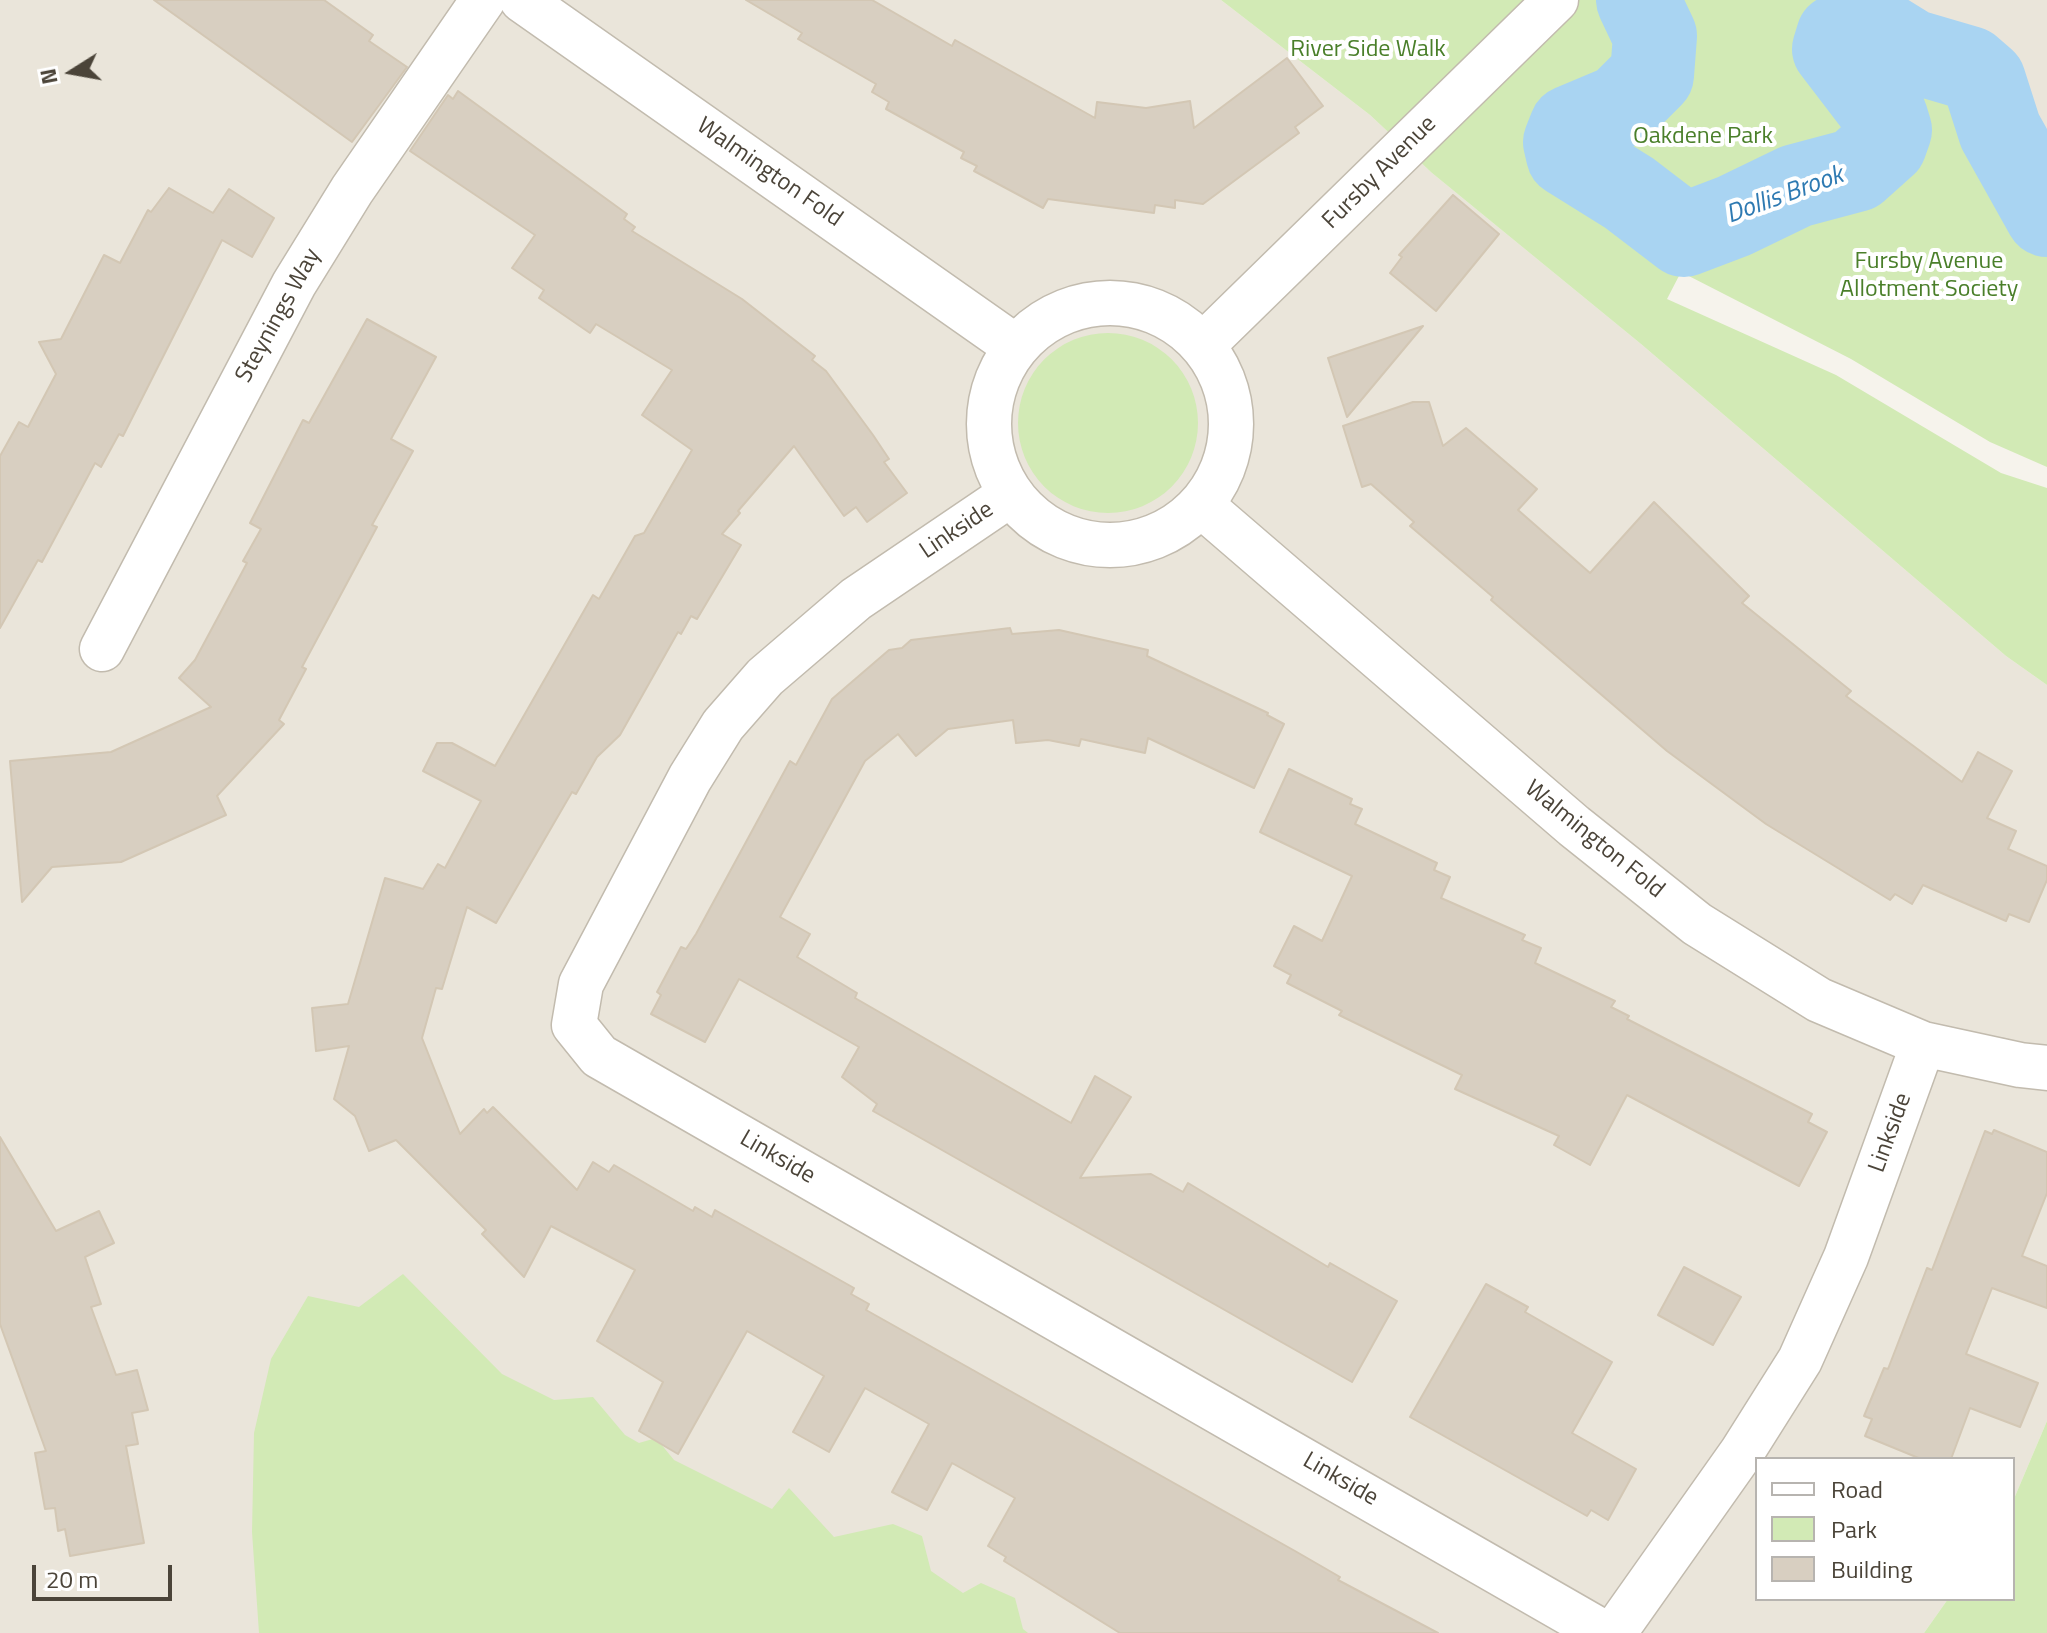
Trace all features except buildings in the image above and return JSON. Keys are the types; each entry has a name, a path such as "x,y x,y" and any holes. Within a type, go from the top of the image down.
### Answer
{"street":[{"name":"Steynings Way","path":"102,649 294,284 352,190 483,0"},
{"name":"Walmington Fold","path":"522,0 1016,347"},
{"name":"Fursby Avenue","path":"1203,345 1556,0"},
{"path":"1108,302 1143,307 1176,321 1203,345 1221,374 1231,408 1230,442 1219,476 1201,505 1162,533 1139,542 1103,545 1068,538 1046,526 1011,494 994,459 989,420 996,381 1016,347 1042,323 1073,308 1108,302"},
{"name":"Linkside","path":"1011,494 856,599 765,677 723,725 690,778 581,984 574,1025 599,1056 1604,1633"},
{"name":"Walmington Fold","path":"1201,505 1574,826 1697,924 1819,1000 1923,1044 2047,1068"},
{"name":"Linkside","path":"1614,1633 1742,1452 1800,1360 1846,1257 1923,1044"}],"shaded area":[{"path":"0,0 1221,0 1370,115 1432,173 1641,344 2006,656 2047,685 2047,1421 2015,1496 2015,1457 1755,1457 1755,1601 1947,1601 1924,1633 0,1633"},
{"path":"1832,0 2047,0 2047,178 2007,124 1976,49 1926,35 1917,38 1893,19 1870,12 1850,16"}],"green space":[{"path":"1221,0 1832,0 1850,16 1881,12 1917,38 1926,35 1976,49 1986,55 1993,65 2007,124 2047,178 2047,467 1990,442 1851,359 1681,272 1667,299 1836,375 2001,473 2047,488 2047,685 2006,656 1641,344 1432,173 1370,115"},
{"path":"1108,333 1142,340 1172,359 1191,389 1198,423 1191,457 1172,487 1142,506 1108,513 1074,506 1044,487 1025,457 1018,423 1025,389 1044,359 1074,340"},
{"path":"403,1274 502,1374 554,1400 593,1397 625,1435 639,1443 656,1438 674,1460 772,1509 789,1488 834,1537 893,1524 922,1536 931,1571 963,1593 981,1583 1015,1598 1023,1629 1028,1633 259,1633 252,1532 254,1433 271,1359 308,1296 359,1307"},
{"path":"2047,1421 2047,1633 1924,1633 1947,1601 2015,1601 2015,1496"}],"waterway":[{"name":"Dollis Brook","path":"1638,0 1655,36 1652,75 1621,106 1571,127 1565,142 1568,155 1629,193 1684,235 1734,216 1796,186 1856,170 1885,144 1890,130 1886,117 1834,49 1838,36 1860,28 1882,33 1911,51 1969,68 1984,81 2000,131 2047,215"}],"park label":[{"name":"River Side Walk","path":"1368,50"},
{"name":"Oakdene Park","path":"1703,137"},
{"name":"Fursby Avenue Allotment Society","path":"1929,276"}]}
